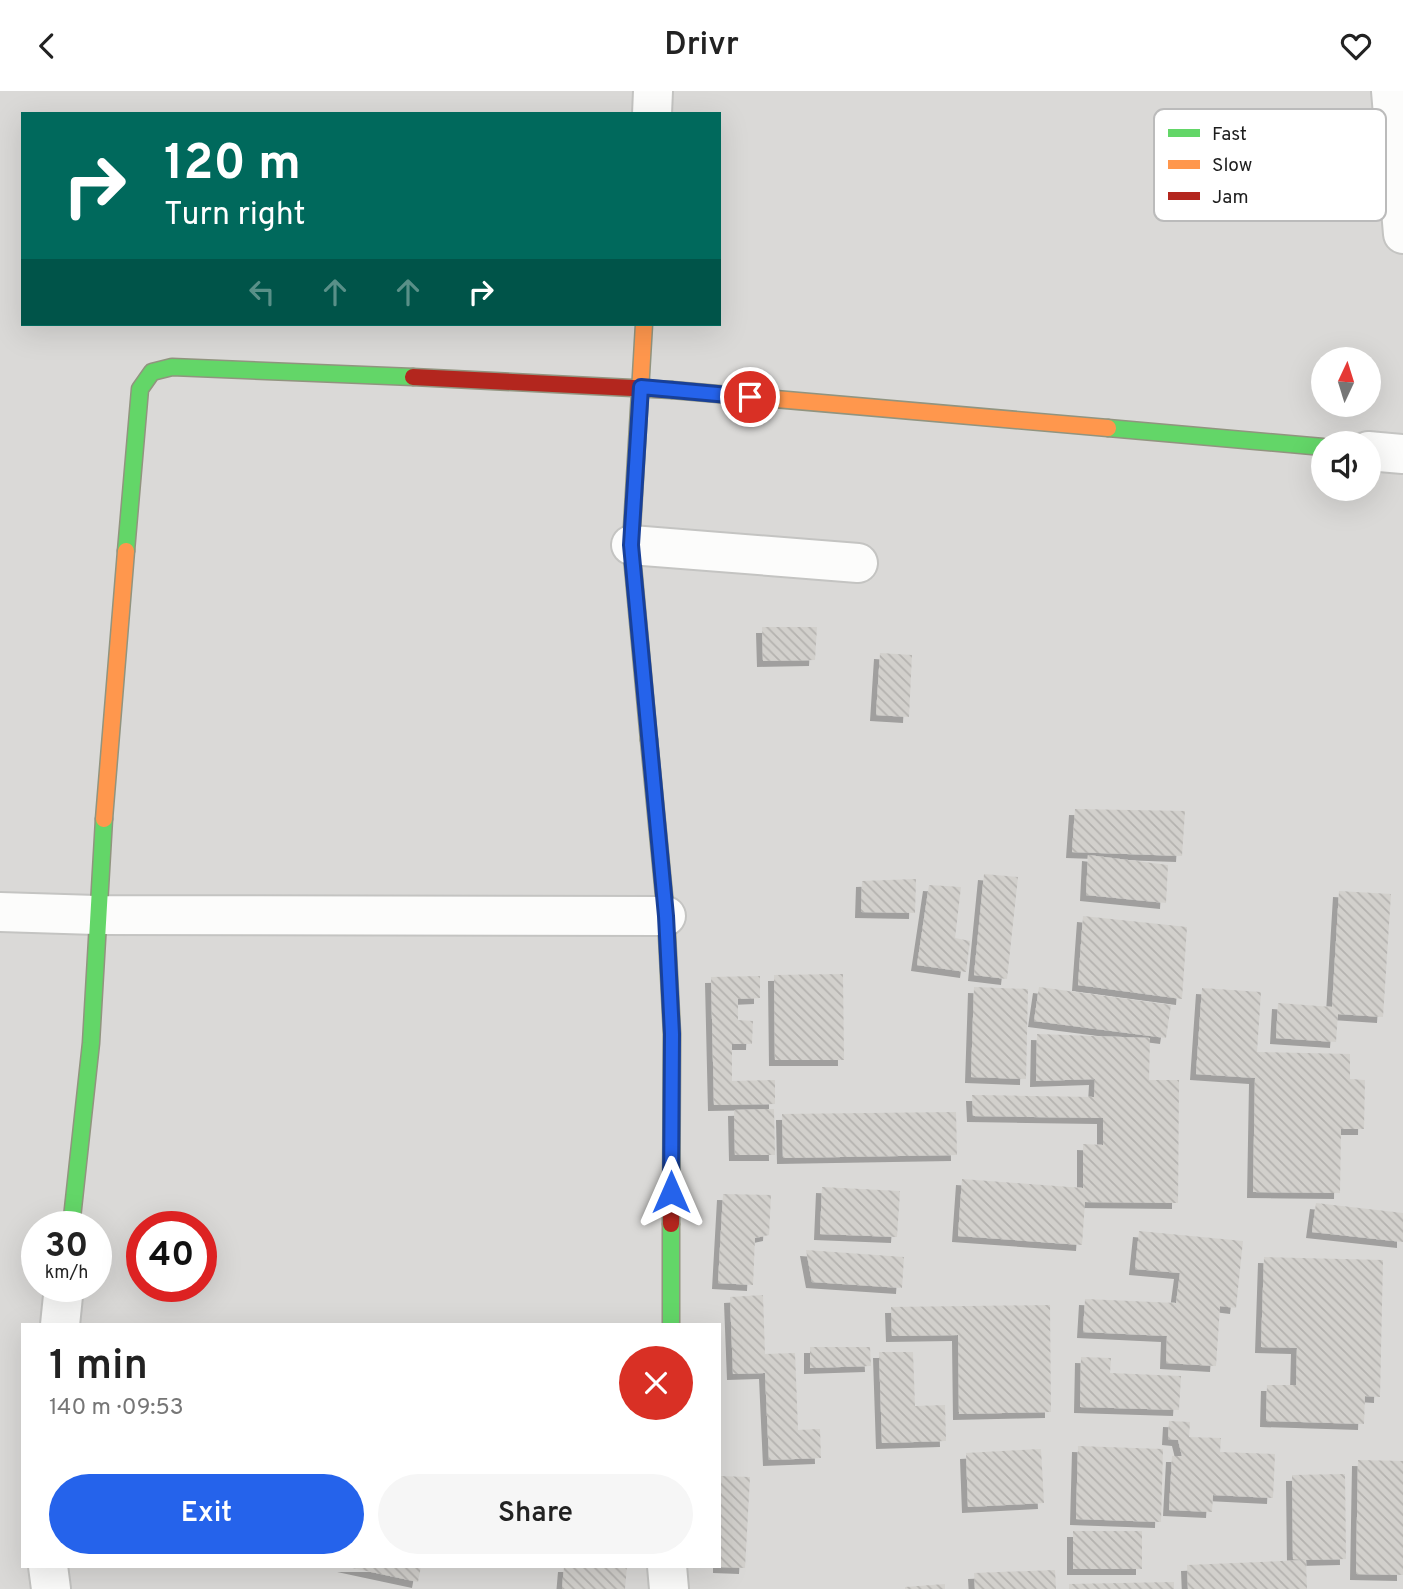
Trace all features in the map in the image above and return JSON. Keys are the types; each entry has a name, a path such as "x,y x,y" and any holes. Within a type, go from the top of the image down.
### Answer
{"street":[{"path":"652,112 653,91"},
{"path":"1391,91 1403,234"},
{"path":"644,326 631,545 666,916 672,1034 671,1323"},
{"path":"73,1211 91,1043 96,915 140,389 146,376 156,369 172,367 641,387 1311,446"},
{"path":"1381,452 1403,454"},
{"path":"631,545 858,563"},
{"path":"0,912 96,915 666,916"},
{"path":"60,1323 62,1302"},
{"path":"48,1568 51,1589"},
{"path":"667,1568 668,1589"}],"shaded area":[{"path":"0,91 1403,91 1403,1589 0,1589"}],"building":[{"path":"762,627 817,627 815,660 763,661"},
{"path":"880,653 912,655 909,717 876,715"},
{"path":"1075,809 1185,811 1182,856 1072,852"},
{"path":"1088,855 1168,865 1166,903 1086,895"},
{"path":"984,874 1018,877 1007,979 974,975"},
{"path":"916,879 915,913 861,912 862,881"},
{"path":"929,885 961,887 955,938 970,941 966,972 917,965"},
{"path":"1339,891 1391,894 1383,1017 1338,1014 1336,1042 1276,1038 1278,1003 1332,1007"},
{"path":"1083,916 1187,927 1182,999 1078,985"},
{"path":"843,974 844,1060 775,1060 774,975"},
{"path":"760,976 760,998 738,999 738,1020 753,1021 752,1044 732,1044 732,1081 775,1080 775,1104 714,1105 711,977"},
{"path":"974,987 1028,989 1026,1079 971,1077"},
{"path":"1039,987 1171,1005 1166,1038 1034,1021"},
{"path":"1202,988 1261,992 1257,1052 1350,1054 1350,1079 1365,1080 1364,1129 1341,1129 1340,1193 1253,1192 1255,1078 1196,1074"},
{"path":"1037,1034 1150,1038 1149,1080 1179,1080 1178,1203 1085,1202 1082,1245 958,1236 962,1179 1083,1188 1083,1144 1103,1145 1103,1118 973,1116 972,1095 1094,1097 1095,1079 1036,1081"},
{"path":"774,1109 775,1155 735,1155 734,1110"},
{"path":"956,1112 957,1155 783,1158 782,1114"},
{"path":"822,1187 900,1191 897,1237 820,1234"},
{"path":"723,1194 771,1195 769,1235 755,1238 753,1285 718,1283"},
{"path":"1316,1203 1403,1213 1403,1242 1312,1232"},
{"path":"1139,1231 1243,1241 1236,1308 1220,1306 1216,1366 1166,1363 1167,1336 1083,1332 1085,1299 1176,1303 1180,1273 1135,1269"},
{"path":"806,1250 904,1257 902,1288 812,1282"},
{"path":"1264,1257 1383,1260 1380,1397 1365,1396 1364,1424 1266,1421 1267,1385 1296,1385 1297,1348 1261,1347"},
{"path":"763,1295 765,1354 795,1353 798,1430 820,1429 821,1458 769,1460 765,1373 733,1374 730,1297"},
{"path":"1050,1305 1051,1412 959,1414 958,1335 892,1336 891,1307"},
{"path":"810,1347 870,1347 871,1366 810,1368"},
{"path":"879,1352 913,1352 915,1406 945,1405 946,1441 882,1443"},
{"path":"1081,1357 1111,1358 1110,1373 1181,1376 1179,1410 1080,1407"},
{"path":"1169,1421 1190,1422 1189,1437 1221,1438 1220,1452 1275,1454 1273,1498 1213,1495 1212,1512 1169,1510 1172,1456 1182,1456 1178,1440 1168,1439"},
{"path":"1078,1446 1163,1449 1161,1522 1076,1519"},
{"path":"1041,1449 1044,1503 968,1507 966,1453"},
{"path":"1358,1460 1403,1461 1403,1575 1356,1574"},
{"path":"1345,1474 1346,1559 1293,1559 1292,1475"},
{"path":"721,1476 750,1477 745,1568 721,1567"},
{"path":"1073,1531 1142,1531 1142,1569 1073,1569"},
{"path":"1306,1560 1307,1589 1188,1589 1187,1565"},
{"path":"352,1568 421,1568 418,1582"},
{"path":"564,1568 627,1568 625,1589 562,1589"},
{"path":"1055,1570 1056,1589 975,1589 974,1573"},
{"path":"1174,1582 1174,1589 1069,1589 1069,1584"},
{"path":"945,1584 945,1589 905,1589 905,1587"}],"traffic: fast":[{"path":"126,551 140,389 152,372 172,367 413,377"},
{"path":"1108,428 1311,446"},
{"path":"73,1211 91,1043 104,819"},
{"path":"671,1224 671,1323"}],"traffic: slow":[{"path":"644,326 631,545 649,740"},
{"path":"672,390 1108,428"},
{"path":"104,819 126,551"}],"traffic: jam":[{"path":"413,377 672,390"},
{"path":"649,740 666,916 672,1034 671,1224"}],"route":[{"path":"671,1192 672,1034 666,916 631,545 641,387 750,397"}]}
